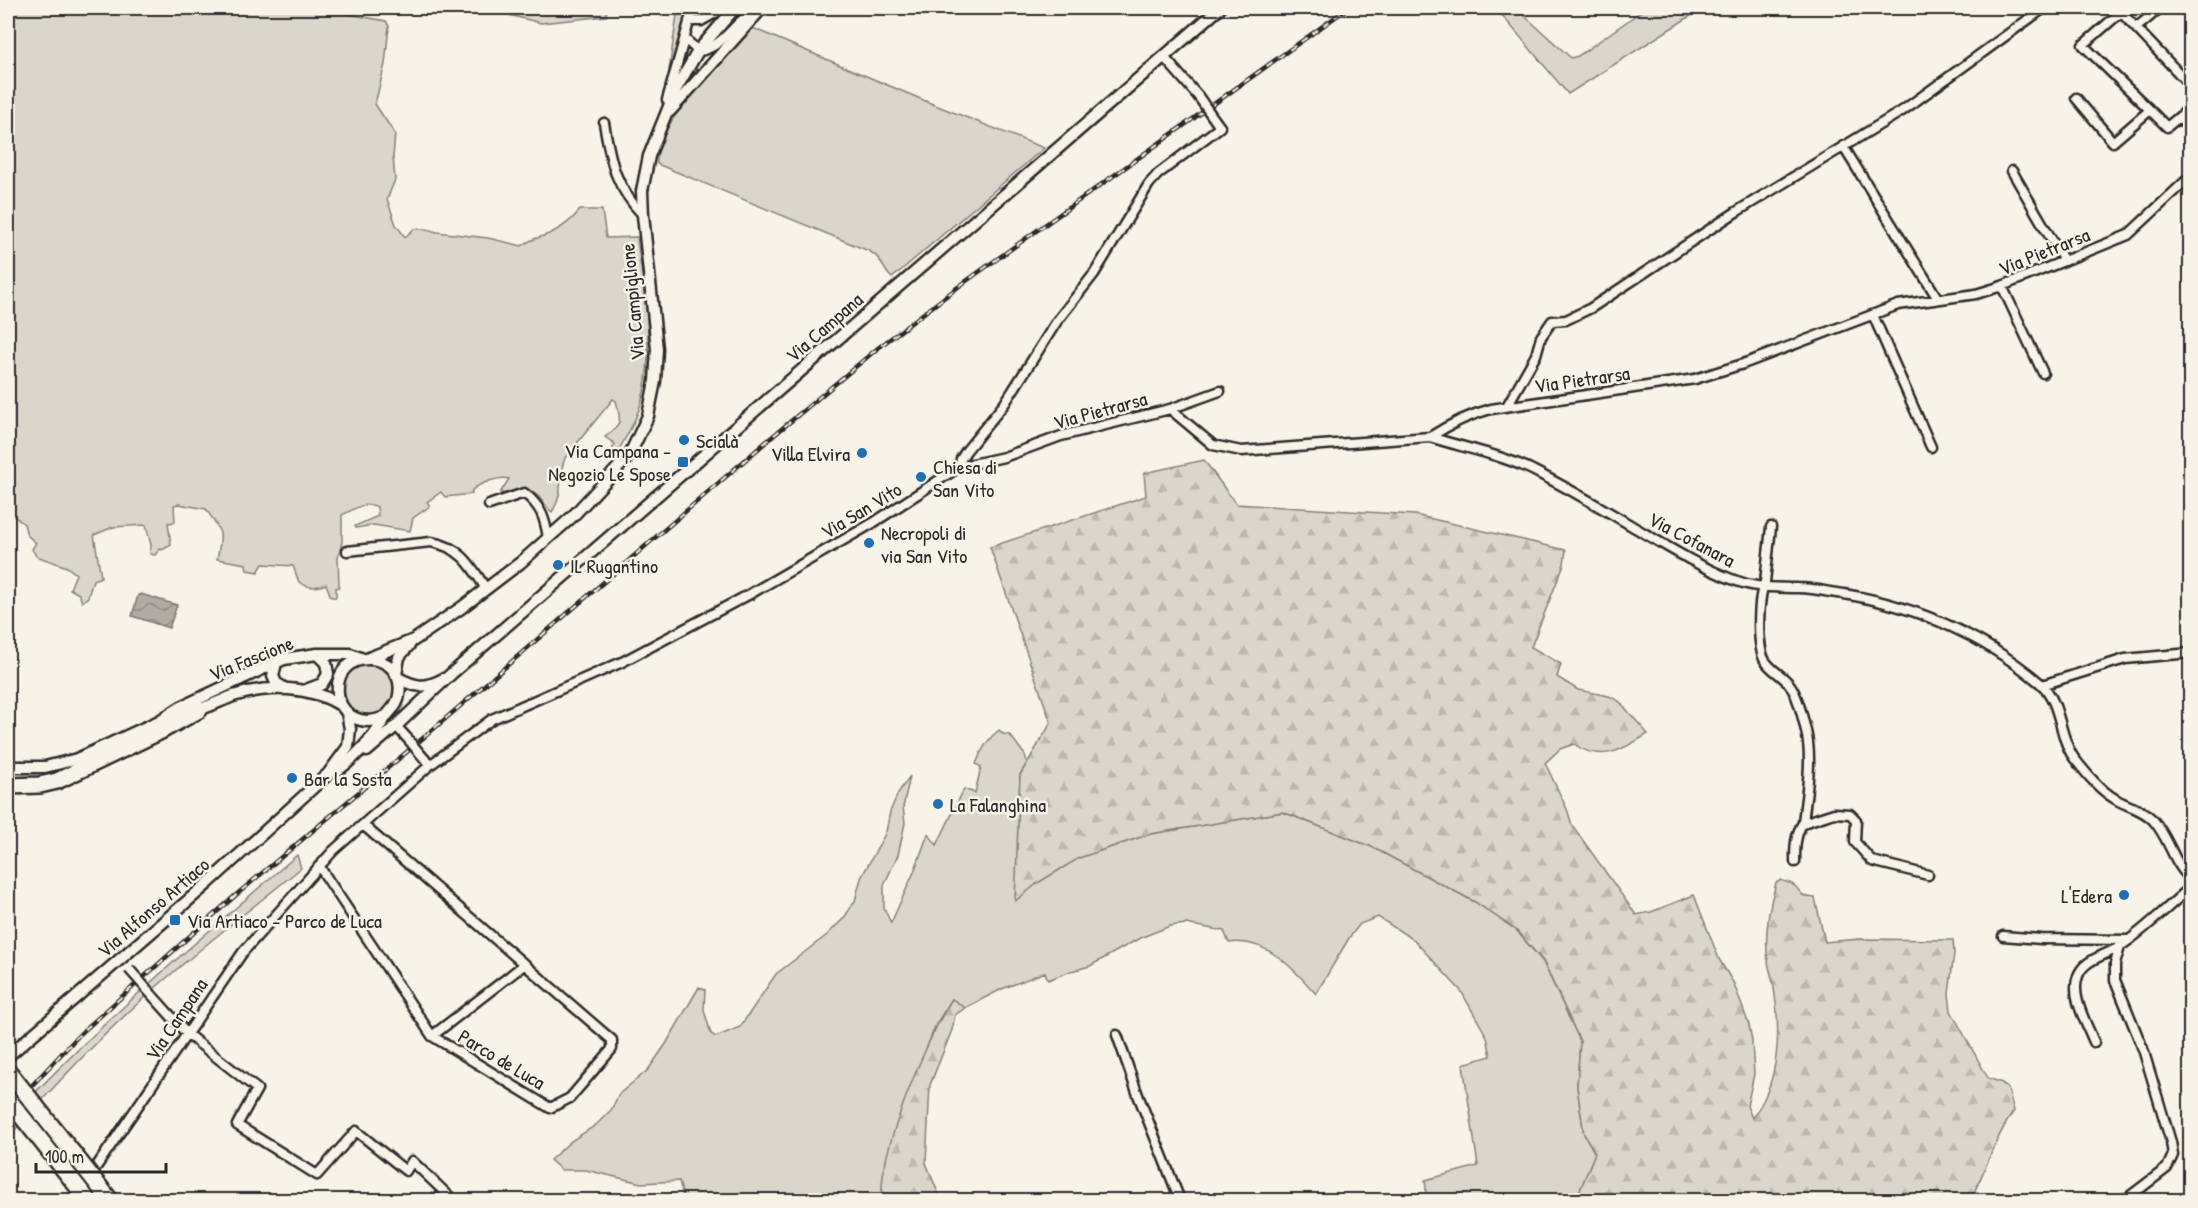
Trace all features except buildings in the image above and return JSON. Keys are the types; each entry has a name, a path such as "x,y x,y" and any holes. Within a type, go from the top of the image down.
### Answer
{"highway":[{"path":"8,786 40,785 63,779 199,710"},
{"path":"8,1071 110,1200"},
{"path":"8,1099 88,1200"}],"main road":[{"path":"662,120 676,89 698,51 735,8"},
{"name":"Via Campana","path":"346,764 359,757 396,726 451,674 1220,8"},
{"path":"662,120 761,9"},
{"name":"Via Campiglione","path":"397,677 399,657 414,640 520,563 587,502 629,456 648,416 655,381 657,348 649,285 642,192 649,156 662,120"},
{"name":"Via Campiglione","path":"366,659 414,640"},
{"path":"304,691 318,687 326,680 328,674 326,663 317,654"},
{"name":"Via Fascione","path":"8,767 26,768 62,764 91,753 159,721 181,707 276,663 297,656 350,654 366,659"},
{"path":"366,659 382,661 397,677 400,686 398,701 370,739 346,764 320,782 336,765 348,747 350,729 337,691 340,676 350,665 366,659"},
{"path":"276,663 273,676 276,683 284,688"},
{"name":"Via Campana","path":"397,677 412,685 425,687 451,674"},
{"name":"Via Fascione","path":"159,721 199,710 242,694 284,688 334,700 344,709"},
{"path":"344,709 359,719 373,721 422,703"},
{"name":"Via Alfonso Artiaco","path":"8,1056 206,885 320,782"}],"street":[{"name":"Via Campiglione","path":"662,120 693,8"},
{"path":"689,21 701,21 724,8"},
{"path":"1507,406 1536,355 1541,337 1552,321 1566,320 1591,308 1736,212 1902,111 2044,8"},
{"path":"2136,28 2160,8"},
{"path":"2183,8 2190,16"},
{"path":"684,39 698,51 707,50 720,43 746,15 761,9"},
{"path":"2190,85 2121,12 2083,45 2167,127 2190,108"},
{"name":"Via San Vito","path":"363,825 430,765 492,719 622,662 750,594 873,523 960,467 961,459 966,451 1005,403 1057,321 1094,274 1149,184 1218,125 1164,57"},
{"path":"2076,98 2113,142 2150,110"},
{"path":"2179,117 2190,130"},
{"path":"604,123 609,155 616,177 623,192 643,215"},
{"path":"1843,146 1938,299"},
{"path":"2012,171 2064,261"},
{"name":"Via Pietrarsa","path":"960,467 1004,457 1061,436 1170,409 1213,445 1241,451 1430,437 1451,423 1472,414 1507,406 1695,379 1743,364 1898,305 1976,294 2002,286 2128,235 2190,177"},
{"path":"2002,286 2043,373"},
{"path":"1873,315 1931,447"},
{"path":"1170,409 1220,391"},
{"name":"Via Cofanara","path":"1430,437 1488,452 1538,472 1706,568 1737,581 1761,588 1799,588 1883,602 1944,622 1999,653 2042,685 2052,700 2069,749 2075,759 2103,790 2116,800 2152,819 2190,878"},
{"path":"489,505 524,494 531,499 545,518 548,538"},
{"path":"1771,527 1765,582 1761,588 1760,640 1762,656 1766,663 1787,681 1793,690 1806,732 1809,761 1803,823"},
{"path":"347,551 441,543 453,547 465,559 486,588"},
{"path":"2042,685 2126,659 2190,651"},
{"path":"396,726 430,765"},
{"path":"1795,862 1799,828 1803,823 1833,813 1850,814 1856,820 1855,842 1872,861 1928,875"},
{"name":"Via Campana","path":"71,1200 103,1160 243,952 333,851 363,825"},
{"name":"Parco de Luca","path":"319,866 432,1036 550,1108 570,1098 612,1049 612,1040 363,825"},
{"path":"2094,1042 2077,996 2078,974 2096,957 2128,940 2190,888"},
{"path":"2003,936 2128,940"},
{"path":"2120,946 2115,964 2115,980 2143,1048 2172,1142 2173,1155 2167,1168 2125,1200"},
{"path":"120,959 188,1034 257,1089 237,1125 317,1175 356,1131 406,1171 412,1161 453,1200"},
{"path":"432,1036 525,964"},
{"path":"1116,1035 1180,1200"}],"green space":[{"path":"8,8 329,8 386,21 389,26 385,64 375,104 395,134 393,157 395,180 387,199 396,225 405,237 414,229 426,229 488,238 522,246 560,228 580,210 602,210 606,238 637,237 647,318 648,360 642,400 631,428 616,455 611,451 615,444 605,437 615,429 619,421 616,401 613,399 565,458 561,472 560,491 552,512 539,497 530,492 500,493 509,479 505,478 480,485 472,490 472,494 445,497 441,492 427,502 430,506 413,518 410,531 374,525 356,528 355,526 378,516 377,507 373,505 364,505 342,515 342,542 338,557 339,587 336,588 336,597 331,597 326,584 312,587 299,582 293,566 263,564 258,572 247,570 246,564 217,559 220,533 206,509 174,505 175,522 168,523 171,545 160,549 155,555 150,554 151,545 146,525 113,527 94,535 101,577 93,580 88,597 82,602 79,594 70,589 76,574 67,567 36,556 32,549 36,543 27,535 24,524 14,516 8,517"},
{"path":"503,8 607,8 606,16 541,23 505,14"},
{"path":"678,8 688,8 668,77"},
{"path":"1496,8 1516,8 1571,58 1578,56 1646,8 1703,8 1568,94"},
{"path":"750,27 1044,148 892,278 878,257 869,251 657,164 659,148 678,111 708,73"},
{"path":"1204,460 1236,504 1415,515 1566,550 1564,564 1531,647 1561,664 1557,677 1578,690 1609,696 1619,701 1648,734 1621,749 1603,754 1584,750 1574,744 1560,749 1545,763 1567,809 1572,825 1636,915 1651,912 1694,895 1719,959 1734,984 1749,1025 1754,1074 1747,1106 1752,1118 1768,1089 1776,1056 1776,1004 1767,941 1771,902 1776,883 1781,880 1792,884 1803,895 1815,898 1825,942 1859,939 1953,940 1954,953 1949,994 1951,1011 1988,1078 2002,1083 2008,1089 2014,1111 2001,1133 1970,1200 1656,1200 1642,1194 1629,1200 1576,1200 1595,1153 1584,1134 1577,1087 1580,1041 1543,961 1516,930 1475,902 1372,847 1283,812 1150,834 1079,858 1039,882 1015,901 1020,775 1051,723 990,547 1146,496 1144,473"},
{"path":"363,664 373,664 387,671 394,690 387,709 373,716 363,716 353,712 346,705 342,695 342,685 346,675 353,668"},
{"path":"999,730 1003,734 1010,735 1025,755 1027,763 1020,775 1016,900 1039,882 1078,858 1150,834 1283,812 1372,847 1475,902 1516,930 1543,962 1580,1041 1577,1087 1584,1134 1595,1153 1576,1200 1427,1200 1425,1180 1478,1166 1463,1064 1491,1056 1487,1037 1461,991 1414,940 1378,917 1360,924 1349,938 1316,994 1289,965 1267,950 1242,942 1229,943 1224,931 1186,924 1170,926 1140,938 1090,966 1048,980 1045,972 1002,989 965,1008 952,999 936,1024 901,1113 881,1195 882,1200 684,1200 679,1181 641,1183 586,1170 561,1170 550,1160 571,1141 596,1125 611,1110 619,1094 648,1070 699,987 705,990 704,1010 711,1034 716,1037 740,1027 776,974 827,935 844,918 855,901 861,878 886,832 890,812 898,793 910,776 903,807 905,823 898,855 884,885 884,908 891,923 928,834 937,845 964,789 975,793 981,767 976,764 982,749"},
{"path":"297,855 301,868 185,962 126,1014 8,1138 8,1123 45,1082 151,982"},
{"path":"952,999 965,1008 955,1015 952,1030 930,1085 926,1163 941,1200 882,1200 887,1155 895,1127 930,1041"}],"water":[{"path":"138,595 177,605 169,628 132,616"}],"railway":[{"path":"8,1111 80,1034 236,895 408,751 878,348 958,287 1348,8"}],"place":[{"name":"Scialà","path":"684,440"},
{"name":"Villa Elvira","path":"862,453"},
{"name":"Via Campana - Negozio Le Spose","path":"683,462"},
{"name":"Chiesa di San Vito","path":"921,477"},
{"name":"Necropoli di via San Vito","path":"869,543"},
{"name":"IL Rugantino","path":"558,565"},
{"name":"Bar la Sosta","path":"292,778"},
{"name":"La Falanghina","path":"938,804"},
{"name":"L'Edera","path":"2124,895"},
{"name":"Via Artiaco - Parco de Luca","path":"175,920"}]}
